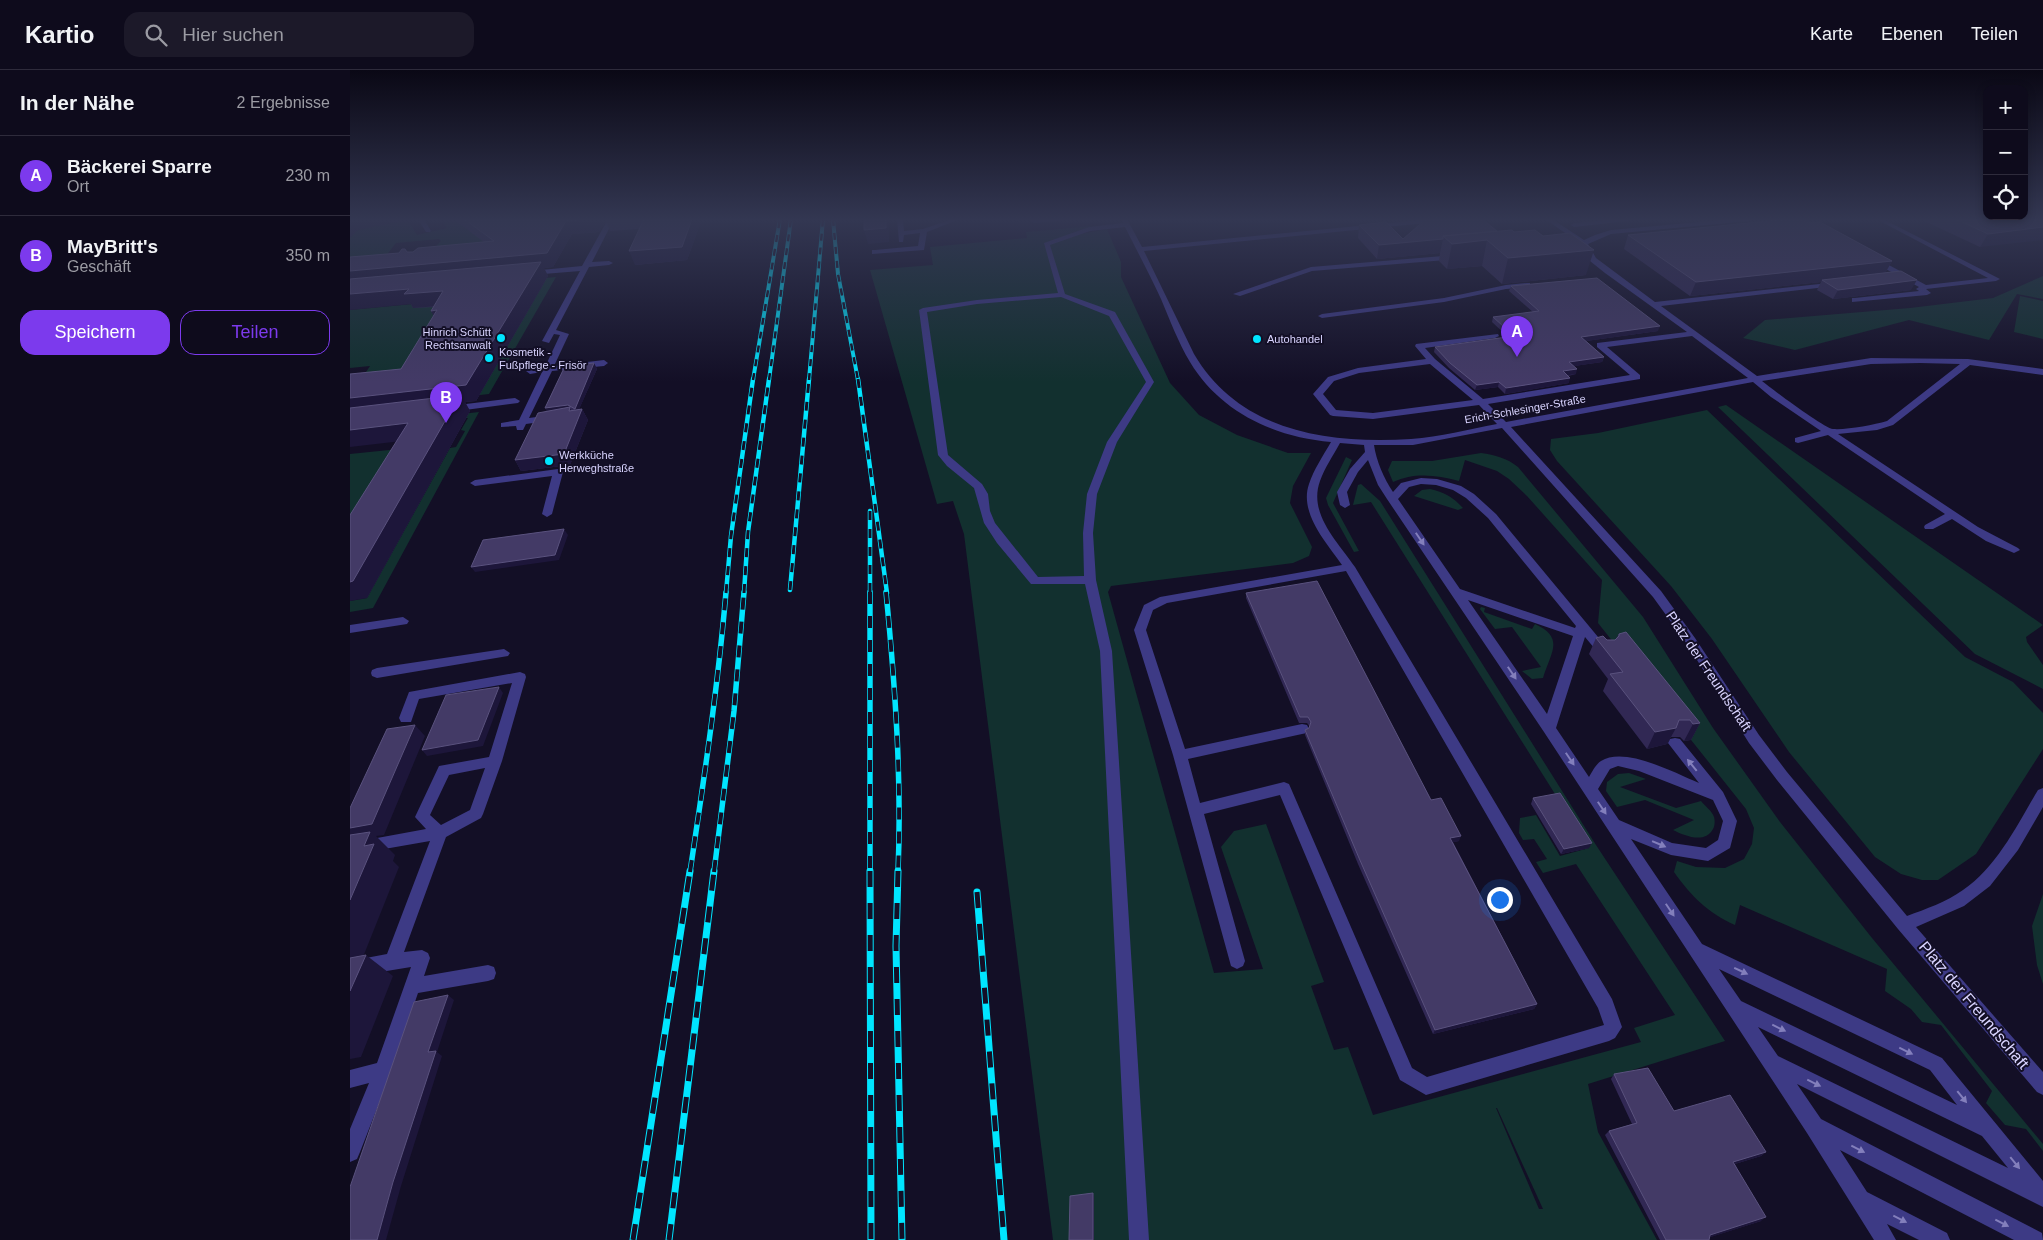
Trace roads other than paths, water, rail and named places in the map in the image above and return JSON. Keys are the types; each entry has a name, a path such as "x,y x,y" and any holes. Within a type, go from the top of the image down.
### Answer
{"street":[{"path":"546,342 581,274"},
{"path":"1055,274 1062,295"},
{"name":"Erich-Schlesinger-Straße","path":"1152,274 1182,338 1200,371 1215,391 1242,410 1272,425 1305,436 1369,447 1413,442 1755,379 1871,361 1920,360 1968,362 2043,372"},
{"path":"1237,294 1297,274"},
{"path":"1612,274 1774,395 1978,533 2014,550"},
{"path":"1855,300 1927,293 1893,274"},
{"path":"1899,274 1925,287 1996,279 1985,274"},
{"path":"1607,278 1616,277"},
{"path":"1888,278 1898,277"},
{"path":"1654,304 1848,283"},
{"path":"1322,316 1444,300 1506,287 1533,284"},
{"path":"1090,580 1035,581 996,531 986,514 985,498 977,484 949,464 942,455 923,310 977,302 1062,295 1112,314 1150,382 1112,442 1092,494 1088,533 1090,580 1106,651 1139,1240"},
{"path":"521,425 565,334 551,331"},
{"path":"1432,361 1358,372 1331,379 1318,394 1333,413 1373,416 1481,402 1637,377 1600,345 1692,334"},
{"path":"1432,361 1419,346 1495,336"},
{"name":"Platz der Freundschaft","path":"1432,361 1481,402 1657,594 1691,641 1754,739 1782,776 1904,924 2043,1086"},
{"path":"1798,440 1828,432 1877,427 1890,423 1968,362"},
{"path":"530,371 604,363"},
{"path":"436,410 515,401"},
{"path":"504,424 521,425 561,416"},
{"path":"1196,810 1284,788 1406,1074 1426,1086 1609,1032 1613,1027 1601,997 1349,567 1312,510 1310,497 1336,441"},
{"path":"1369,447 1383,485 1392,499 1614,825 1814,1126 1886,1240"},
{"path":"1345,505 1342,492 1369,447"},
{"path":"475,483 558,472 547,514"},
{"path":"1392,499 1398,490 1405,485 1421,481 1437,482 1457,488 1470,496 1492,516 1581,629 1604,652"},
{"path":"1929,527 1952,514"},
{"path":"1237,961 1180,755 1140,630 1148,608 1164,600 1349,567"},
{"path":"1456,592 1581,629"},
{"path":"350,629 403,621"},
{"path":"1549,728 1581,629"},
{"path":"376,673 504,653"},
{"path":"350,849 440,833 476,814 495,761 520,676 414,695 406,718"},
{"path":"1180,755 1302,729"},
{"path":"1614,825 1671,849 1708,855 1725,844 1730,821 1718,796 1675,743"},
{"path":"440,833 422,816 444,770 495,761"},
{"path":"1590,790 1597,774 1605,765 1618,761 1641,766 1718,796"},
{"path":"1904,924 1937,912 1973,892 2002,860 2043,794"},
{"path":"393,962 440,833"},
{"path":"1697,950 1936,1064 2042,1196"},
{"path":"350,969 422,958 350,1152"},
{"path":"411,986 488,973"},
{"path":"1735,1007 1988,1130"},
{"path":"1770,1062 2042,1196"},
{"path":"350,1079 382,1070"},
{"path":"1814,1126 2035,1240"},
{"path":"1860,1199 1940,1240"}],"railway":[{"path":"753,380 771,274"},
{"path":"769,380 784,274"},
{"path":"809,380 818,274"},
{"path":"838,274 858,380"},
{"path":"726,593 731,536 753,379"},
{"path":"744,593 748,532 769,379"},
{"path":"790,590 809,379"},
{"path":"858,379 887,593"},
{"path":"870,511 870,871"},
{"path":"690,872 715,697 726,592"},
{"path":"714,872 734,711 744,592"},
{"path":"886,592 897,732 898,872"},
{"path":"633,1240 690,871"},
{"path":"669,1240 714,871"},
{"path":"870,871 871,1240"},
{"path":"898,871 896,946 902,1240"},
{"path":"977,892 1004,1240"}],"place":[{"name":"Hinrich Schütt Rechtsanwalt","path":"501,338"},
{"name":"Autohandel","path":"1257,339"},
{"name":"Bäckerei Sparre","path":"1517,357"},
{"name":"Kosmetik - Fußpflege - Frisör","path":"489,358"},
{"name":"MayBritt's","path":"446,423"},
{"name":"Werkküche Herweghstraße","path":"549,461"}]}
